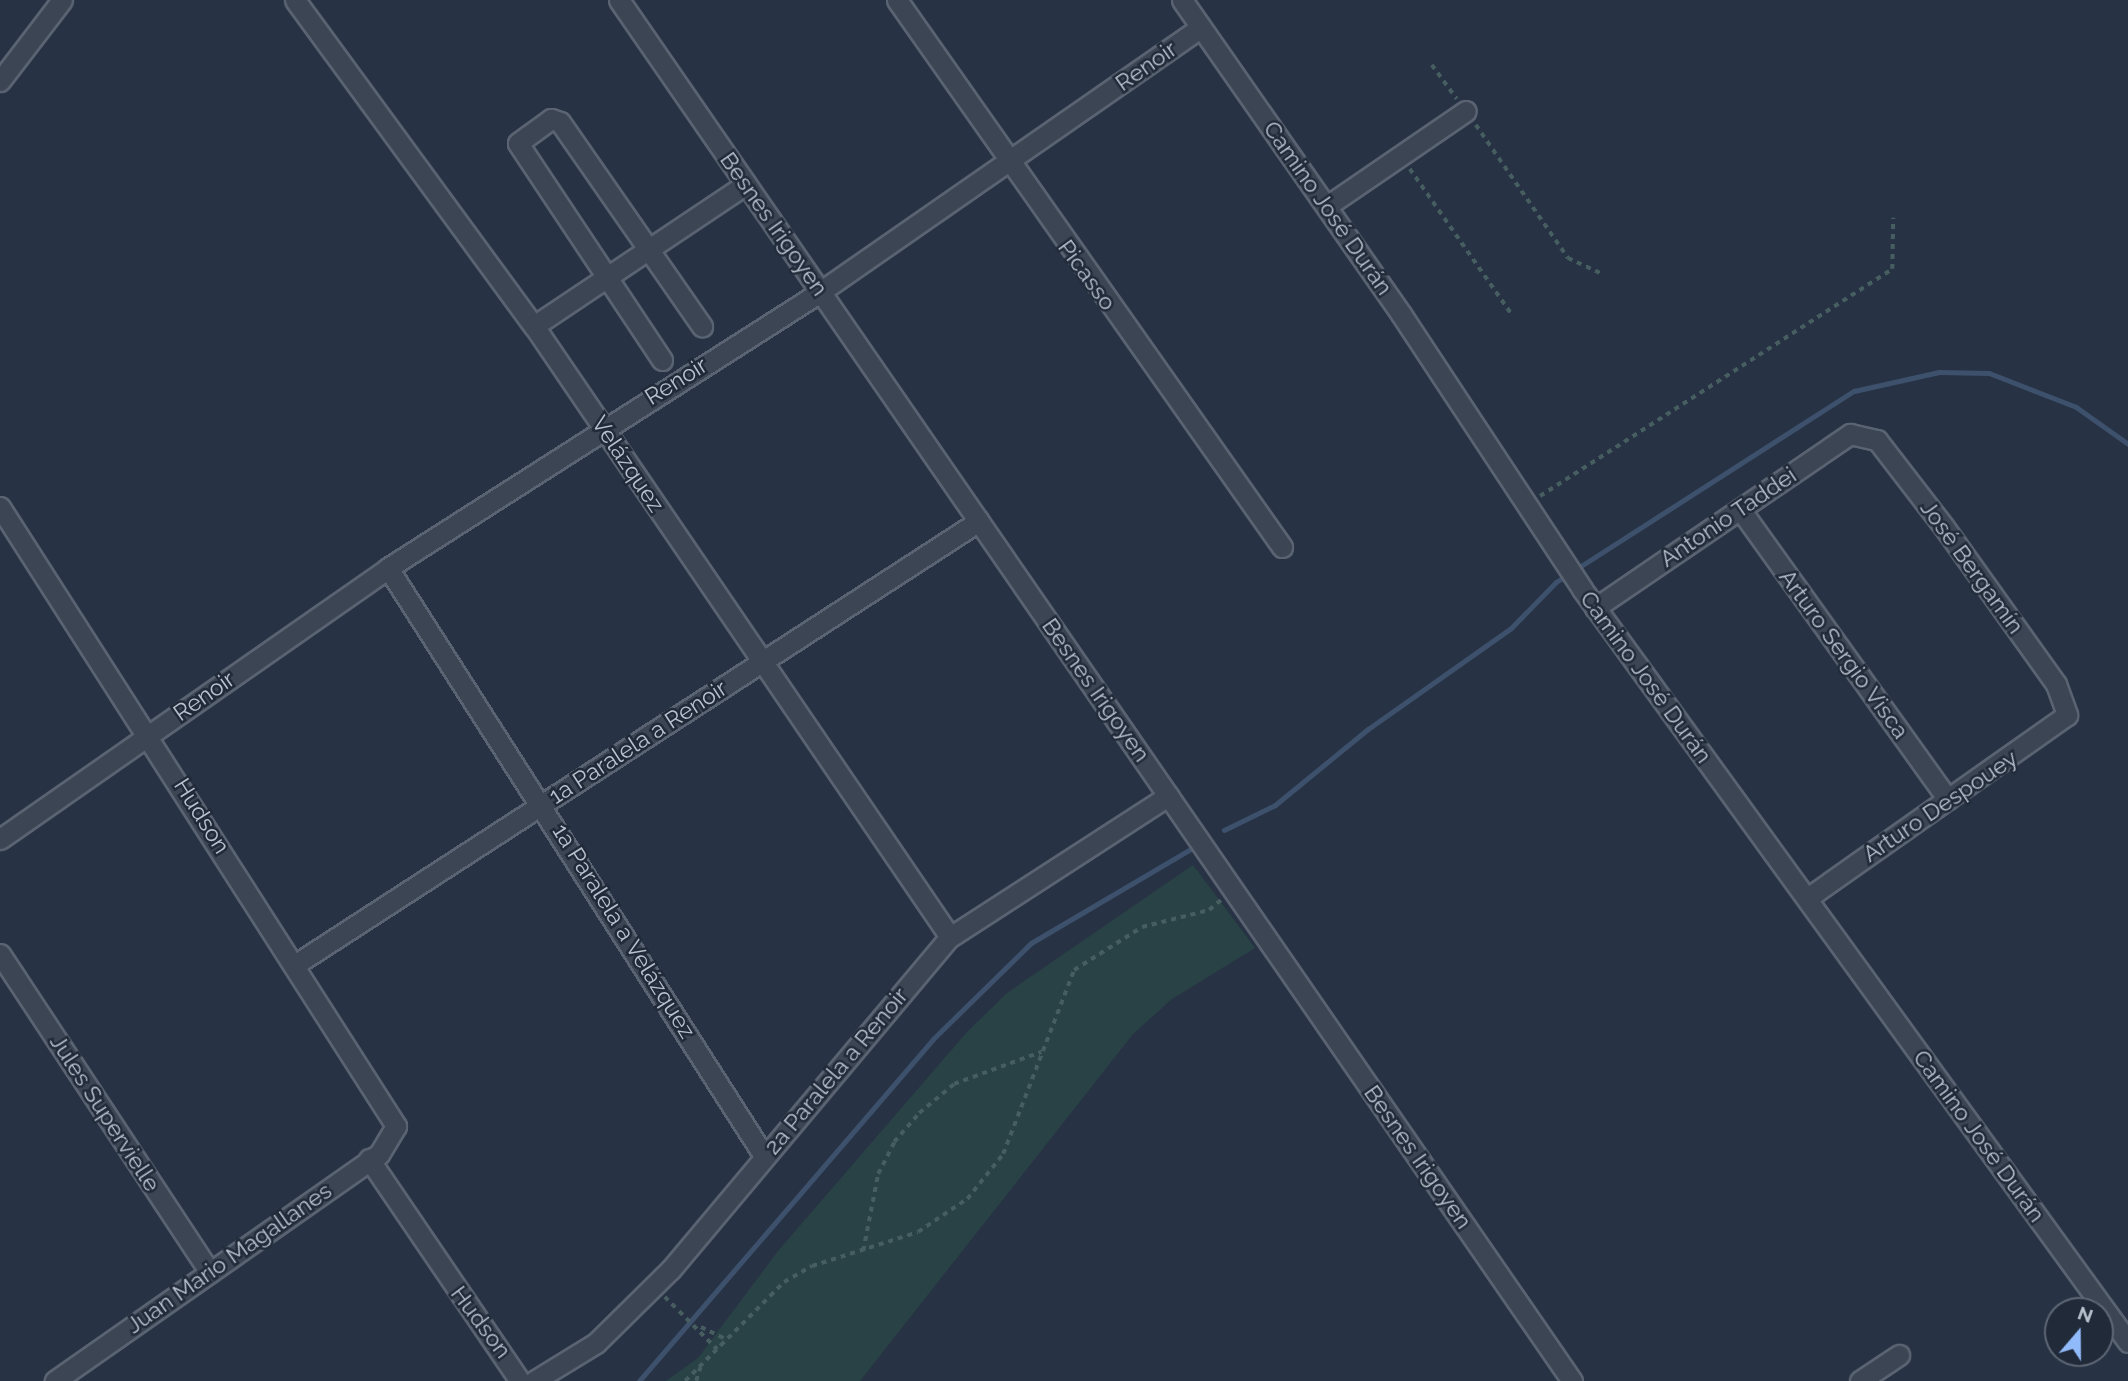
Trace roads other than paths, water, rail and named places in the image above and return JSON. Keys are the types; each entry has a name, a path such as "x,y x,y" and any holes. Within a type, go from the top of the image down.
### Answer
{"street":[{"path":"0,81 62,0"},
{"name":"Velázquez","path":"295,0 534,326 950,937"},
{"name":"Besnes Irigoyen","path":"619,0 1572,1381"},
{"name":"Picasso","path":"897,0 1008,163 1282,547"},
{"name":"Camino José Durán","path":"1182,0 1327,206 1595,608 2128,1342"},
{"name":"Renoir","path":"0,839 388,568 602,427 820,292 1200,28"},
{"path":"1327,206 1466,111"},
{"path":"662,360 518,152 518,143 551,119 560,122 702,326"},
{"path":"534,326 746,184"},
{"name":"Antonio Taddei","path":"1595,608 1850,435 1863,434"},
{"name":"José Bergamín","path":"1863,434 1877,440 1944,527 2056,684 2067,711"},
{"name":"Hudson","path":"0,507 150,734 296,964 395,1130"},
{"name":"Arturo Sergio Visca","path":"1740,509 1948,799"},
{"name":"1a Paralela a Renoir","path":"296,964 979,521"},
{"name":"1a Paralela a Velázquez","path":"388,568 544,803 764,1156"},
{"name":"Arturo Despouey","path":"1808,898 1948,799 2062,724 2067,711"},
{"name":"2a Paralela a Renoir","path":"534,1381 596,1343 671,1269 950,937 1168,796"},
{"name":"Jules Supervielle","path":"0,954 210,1272"},
{"name":"Juan Mario Magallanes","path":"55,1381 387,1148 395,1130"},
{"name":"Hudson","path":"369,1159 520,1381"},
{"path":"1860,1381 1899,1354"}],"waterway":[{"path":"1224,830 1275,805 1368,729 1511,628 1556,582 1854,391 1939,372 1989,373 2076,407 2128,444"},
{"path":"639,1381 933,1039 1031,943 1194,847"}]}
